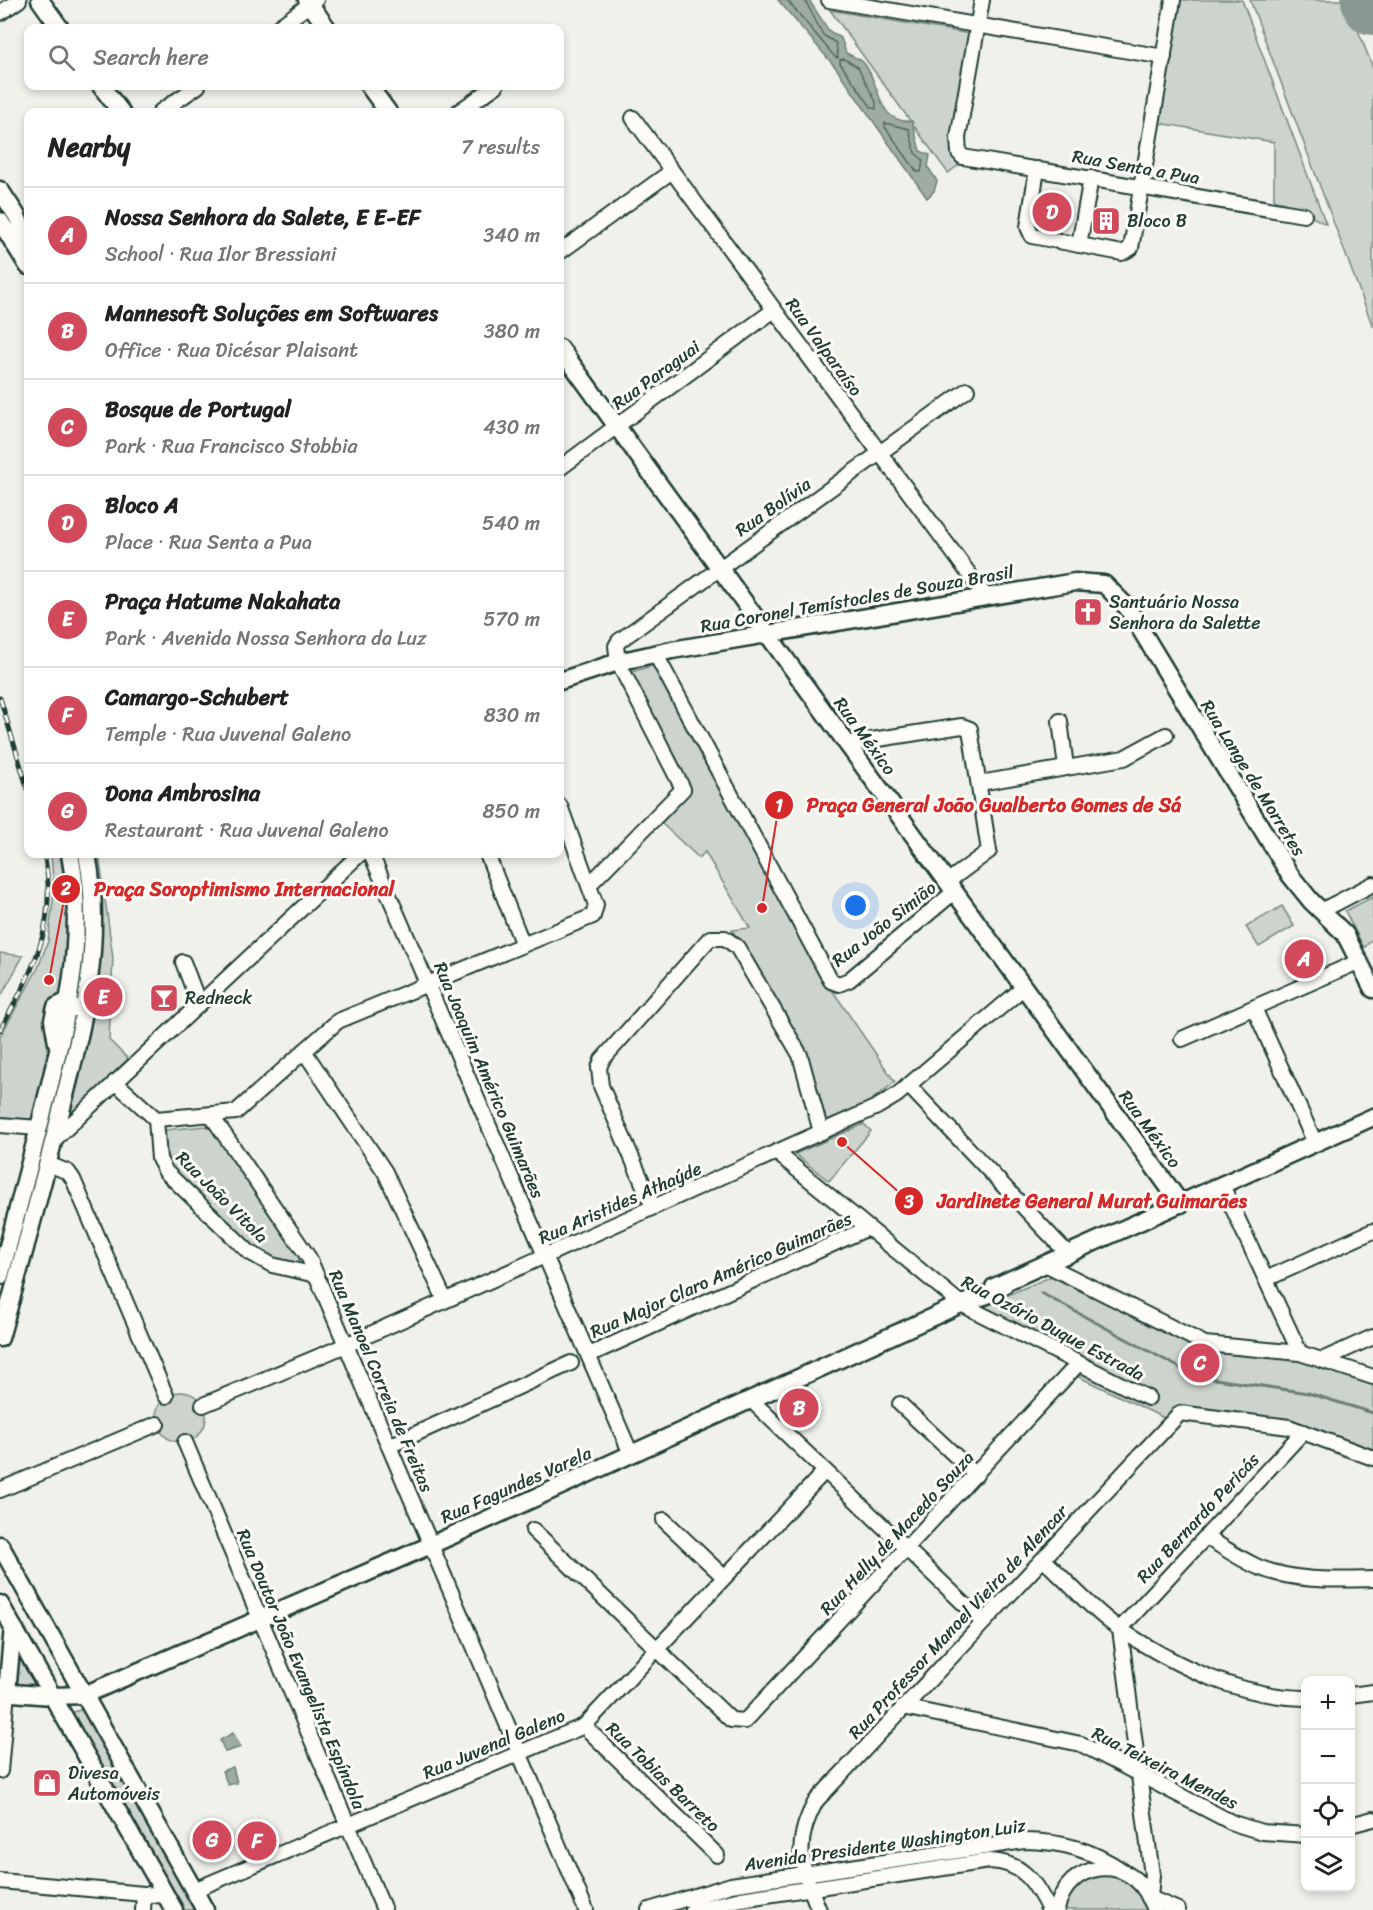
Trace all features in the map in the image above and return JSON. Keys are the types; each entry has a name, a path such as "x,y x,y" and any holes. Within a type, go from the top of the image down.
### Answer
{"main road":[{"path":"40,0 57,24"},
{"path":"311,2 325,24"},
{"path":"104,90 118,108"},
{"path":"372,90 385,108"},
{"path":"0,190 24,256"},
{"path":"9,218 24,238"},
{"name":"Rua México","path":"564,354 1181,1204"},
{"name":"Rua Coronel Temístocles de Souza Brasil","path":"564,680 655,653 1086,580 1104,584"},
{"name":"Rua Lange de Morretes","path":"1104,584 1127,607 1273,849 1299,887 1345,934 1373,989"},
{"path":"720,642 742,628 750,611"},
{"path":"0,1276 70,1004 77,930 76,890 71,858"},
{"path":"0,1338 84,1023 92,974 94,934 93,896 88,858"},
{"path":"70,1004 79,1010 84,1023"},
{"name":"Rua Fagundes Varela","path":"84,1695 431,1545 961,1304 993,1293 1004,1285 1047,1265 1373,1117"},
{"path":"19,1206 20,1214 24,1219 34,1217"},
{"path":"2,1551 205,1910"},
{"path":"0,1604 170,1903"},
{"path":"13,1627 4,1692 52,1696 84,1695"},
{"path":"94,1769 118,1755"},
{"path":"110,1797 134,1783"}],"street":[{"path":"0,13 19,0"},
{"path":"829,0 1164,57"},
{"path":"982,0 982,27"},
{"path":"982,27 991,0"},
{"path":"1037,169 1029,232 1036,238 1129,251 1143,187 1173,0"},
{"path":"282,24 311,2"},
{"name":"Rua Senta a Pua","path":"982,27 963,156 1304,215"},
{"path":"166,108 192,90"},
{"path":"465,108 490,90"},
{"name":"Rua Valparaíso","path":"633,118 986,597"},
{"path":"564,249 672,171"},
{"path":"1079,245 1090,178"},
{"name":"Rua Paraguai","path":"564,465 774,310"},
{"name":"Rua Bolívia","path":"618,662 616,646 624,635 968,390"},
{"name":"Rua João Simião","path":"655,653 828,978 835,983 849,980 989,851 980,783"},
{"path":"589,885 683,789 618,662"},
{"path":"1060,721 1066,767"},
{"path":"846,744 967,727 972,733 980,783 1124,758 1166,735"},
{"path":"115,1082 156,1119 236,1112 338,1021 589,918 596,913 597,905 564,817"},
{"path":"54,1140 356,858"},
{"name":"Rua Joaquim Américo Guimarães","path":"373,858 631,1454"},
{"path":"489,858 523,945"},
{"path":"1321,911 1373,884"},
{"path":"653,1207 601,1086 599,1068 610,1051 710,939 725,939 737,947 795,1045 804,1065 821,1132"},
{"path":"1182,1039 1360,961"},
{"path":"183,962 199,1004"},
{"name":"Rua Aristides Athaýde","path":"203,1405 346,1345 877,1107 908,1085 1023,988"},
{"path":"1254,1008 1315,1143"},
{"path":"304,1051 385,1172 445,1300"},
{"path":"908,1085 1069,1255"},
{"name":"Rua Manoel Correia de Freitas","path":"211,1115 303,1247 586,1910"},
{"name":"Rua João Vitola","path":"156,1119 161,1165 240,1245 272,1265 316,1275"},
{"path":"0,1125 39,1128"},
{"name":"Rua Ozório Duque Estrada","path":"776,1152 961,1304 1148,1398"},
{"path":"48,1164 68,1172 74,1179 166,1396"},
{"path":"1222,1185 1300,1353"},
{"name":"Rua Major Claro Américo Guimarães","path":"589,1355 868,1228"},
{"path":"1266,1279 1373,1231"},
{"path":"1047,1265 1205,1344 1300,1353 1373,1377"},
{"path":"1322,1360 1373,1337"},
{"path":"389,1446 571,1363"},
{"name":"Rua Helly de Macedo Souza","path":"657,1649 731,1720 740,1722 750,1718 1078,1364"},
{"path":"751,1400 983,1622"},
{"path":"900,1404 976,1475"},
{"name":"Rua Professor Manoel Vieira de Alencar","path":"819,1910 804,1874 800,1843 807,1817 816,1801 1179,1413 1276,1424 1303,1432"},
{"path":"0,1490 157,1424"},
{"path":"1303,1432 1373,1458"},
{"name":"Rua Bernardo Pericás","path":"1120,1629 1303,1432"},
{"name":"Rua Doutor João Evangelista Espíndola","path":"185,1442 384,1910"},
{"name":"Rua Juvenal Galeno","path":"194,1890 584,1725 825,1471"},
{"path":"664,1520 724,1577"},
{"path":"533,1530 657,1649"},
{"path":"1206,1537 1257,1566 1286,1576 1312,1580 1373,1580"},
{"path":"1042,1559 1120,1629 1192,1669 1235,1688 1274,1696 1301,1698"},
{"path":"1120,1629 1147,1854 1152,1875 1152,1906 1178,1910"},
{"path":"0,1771 4,1692"},
{"path":"1355,1694 1373,1692"},
{"name":"Rua Teixeira Mendes","path":"903,1707 1065,1739 1092,1749 1217,1816 1247,1829 1277,1835 1301,1835"},
{"name":"Rua Tobias Barreto","path":"584,1725 717,1855"},
{"path":"1355,1824 1373,1819"},
{"name":"Avenida Presidente Washington Luiz","path":"649,1910 712,1889 1031,1841 1077,1847 1105,1858 1141,1884 1152,1906"},
{"path":"1058,1910 1059,1899 1078,1875 1092,1869 1108,1867 1126,1872 1147,1854"},
{"name":"Avenida Presidente Washington Luiz","path":"693,1910 741,1899 998,1861 1016,1866 1030,1876 1049,1910"},
{"path":"0,1881 144,1894 170,1903"},
{"path":"143,1910 144,1894"}],"shaded area":[{"path":"1179,0 1242,0 1326,224 1296,208 1274,200 1274,142 1158,123"},
{"path":"1250,0 1346,0 1373,68 1373,327"},
{"path":"830,10 970,34 953,153 959,165 948,173"},
{"path":"655,665 828,984 895,1082 865,1105 825,1121 804,1045 732,930 750,928 705,852 699,858 660,822 689,790 631,672"},
{"path":"51,858 61,858 69,910 65,993 51,1000 45,1008 45,1021 53,1049 37,1120 0,1117 0,1037 38,968 48,941 54,892"},
{"path":"93,858 100,858 113,958 109,1040 128,1059 65,1121 96,997 101,947 98,896"},
{"path":"1373,897 1373,939 1364,948 1345,911"},
{"path":"1282,906 1294,926 1259,947 1246,927"},
{"path":"0,953 23,956 0,998"},
{"path":"864,1124 871,1131 829,1181 795,1154"},
{"path":"206,1126 216,1132 301,1257 296,1264 276,1261 245,1242 183,1182 168,1163 160,1140 165,1130"},
{"path":"1052,1276 1201,1348 1303,1358 1373,1381 1373,1449 1307,1426 1281,1420 1178,1406 1166,1419 1075,1375 1076,1356 982,1306"},
{"path":"176,1392 186,1392 199,1399 206,1412 206,1422 199,1435 186,1442 176,1442 167,1438 160,1431 156,1422 156,1412 160,1403 167,1396"},
{"path":"15,1652 35,1684 13,1685"},
{"path":"83,1711 197,1910 183,1910 70,1713"},
{"path":"1094,1874 1121,1878 1134,1885 1148,1910 1062,1910 1070,1889"}],"water":[{"path":"778,0 809,0 829,31 841,38 846,53 863,62 885,109 891,116 900,120 912,121 920,151 930,155 928,167 937,181 934,191 927,198 836,68"},
{"path":"233,1733 241,1747 225,1752 220,1740"},
{"path":"233,1767 237,1783 228,1785 222,1771"}],"waterway":[{"path":"1041,1293 1195,1376 1308,1393 1373,1413"}],"runway":[{"path":"1371,0 1373,5"}],"railway":[{"path":"0,698 24,777"},
{"path":"0,1030 23,987 40,946 48,902 45,858"}],"place":[{"name":"Bloco A","path":"1052,212"},
{"name":"Bloco B","path":"1106,221"},
{"name":"Santuário Nossa Senhora da Salette","path":"1088,612"},
{"name":"Praça General João Gualberto Gomes de Sá","path":"762,908"},
{"name":"Nossa Senhora da Salete, E E-EF","path":"1304,959"},
{"name":"Praça Soroptimismo Internacional","path":"49,980"},
{"name":"Praça Hatume Nakahata","path":"103,997"},
{"name":"Redneck","path":"164,998"},
{"name":"Jardinete General Murat Guimarães","path":"842,1142"},
{"name":"Bosque de Portugal","path":"1200,1363"},
{"name":"Mannesoft Soluções em Softwares","path":"799,1408"},
{"name":"Divesa Automóveis","path":"47,1783"},
{"name":"Dona Ambrosina","path":"212,1840"},
{"name":"Camargo-Schubert","path":"257,1841"}]}
